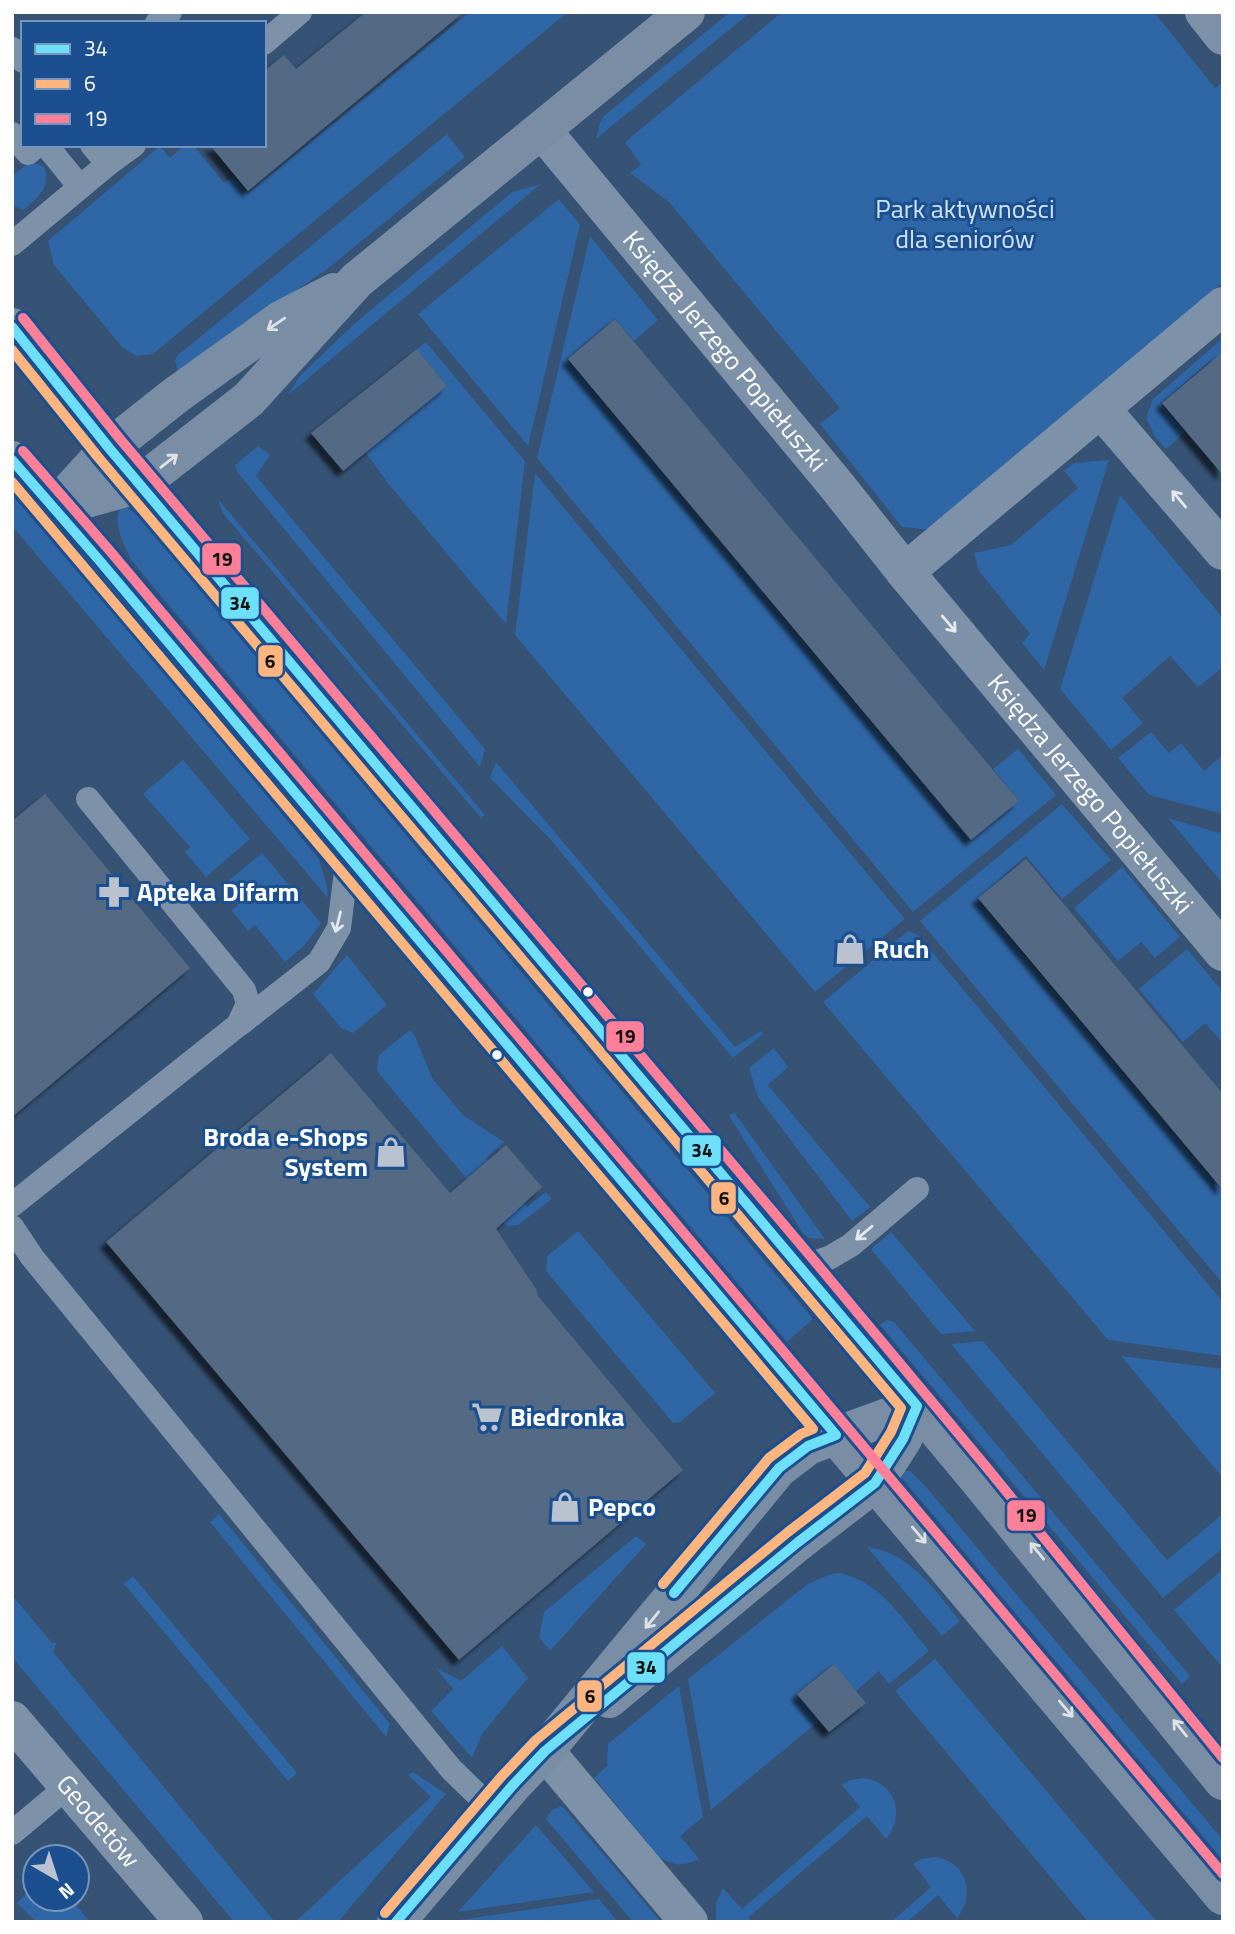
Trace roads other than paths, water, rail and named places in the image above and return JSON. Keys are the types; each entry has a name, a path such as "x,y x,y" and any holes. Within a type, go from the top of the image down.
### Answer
{"main road":[{"path":"54,508 140,484 249,399 357,280 686,12"},
{"path":"54,508 109,447 176,395 282,319 357,280"},
{"path":"12,327 140,484 917,1406 1223,1781"},
{"path":"12,460 348,855 1223,1896"},
{"path":"396,1922 545,1751 779,1468 808,1446 917,1406"},
{"path":"545,1751 875,1483 902,1439 917,1406"}],"street":[{"path":"1204,12 1223,36"},
{"name":"Księdza Jerzego Popiełuszki","path":"542,130 905,572 1223,952"},
{"path":"905,572 1223,306"},
{"path":"1101,409 1223,551"},
{"name":"Geodetów","path":"12,1720 184,1922"},
{"path":"545,1751 689,1922"}],"lane":[{"path":"266,41 300,12"},
{"path":"48,147 80,187"},
{"path":"12,244 80,187 100,154 126,147"},
{"path":"88,799 244,990 248,1004 238,1025"},
{"path":"12,1205 319,962 339,928 348,855"},
{"path":"801,1267 829,1258 851,1245 917,1189"},
{"path":"12,1227 32,1258 451,1769 492,1809"},
{"path":"12,1833 68,1786"}],"place":[{"name":"Apteka Difarm","path":"114,892"},
{"name":"Ruch","path":"850,949"},
{"name":"Broda e-Shops System","path":"391,1152"},
{"name":"Biedronka","path":"487,1417"},
{"name":"Pepco","path":"565,1507"}],"park label":[{"name":"Park aktywności dla seniorów","path":"965,224"}]}
